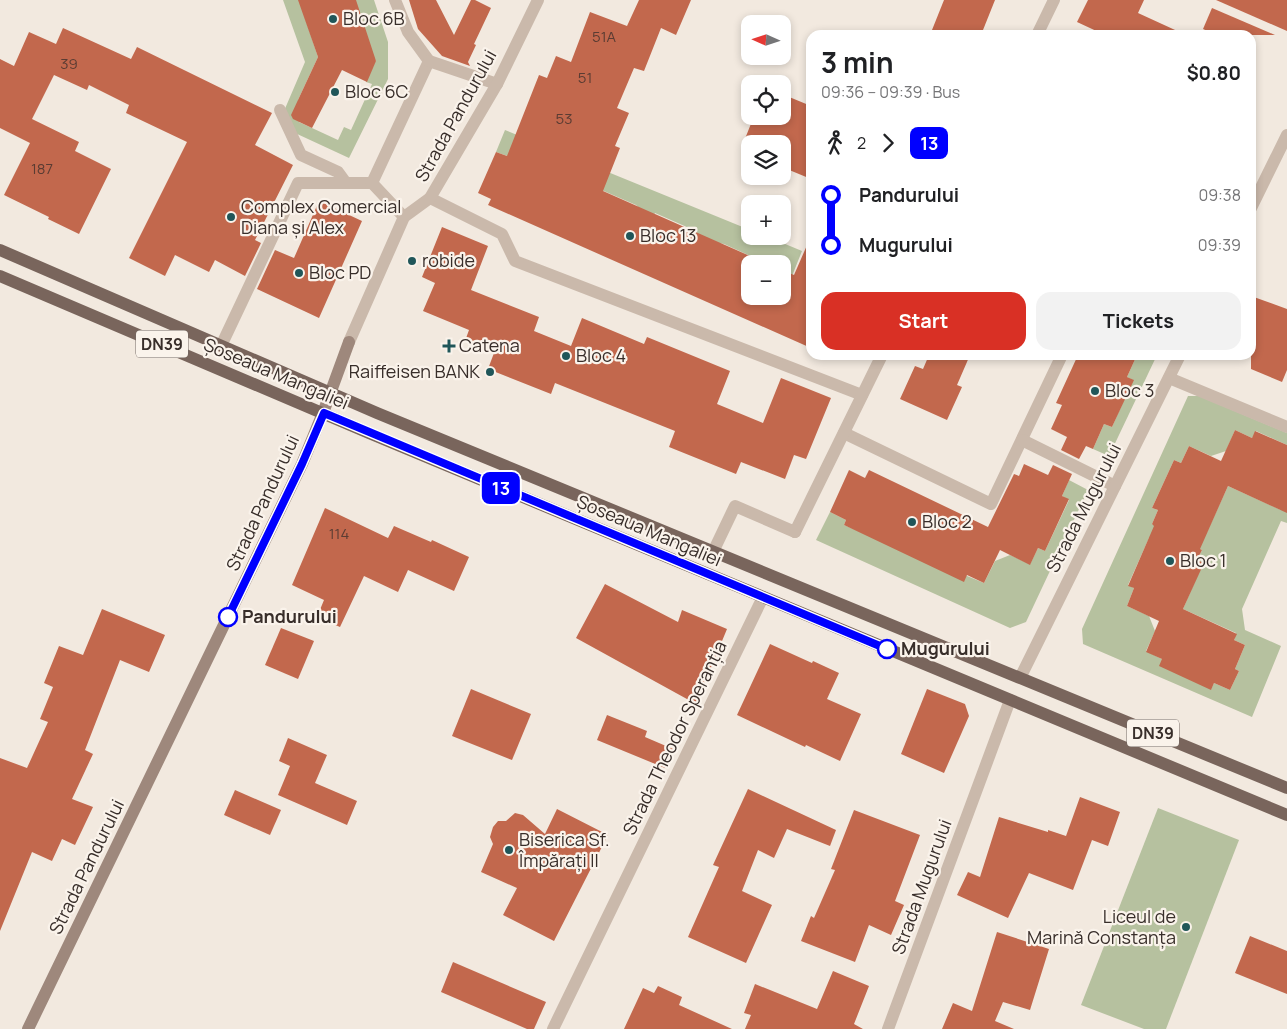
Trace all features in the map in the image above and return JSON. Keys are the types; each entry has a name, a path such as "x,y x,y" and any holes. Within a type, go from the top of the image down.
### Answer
{"main road":[{"name":"Șoseaua Mangaliei","path":"0,250 331,393 1287,788"},
{"name":"Șoseaua Mangaliei","path":"0,276 1287,815"}],"street":[{"path":"395,0 408,32 429,61 497,84"},
{"name":"Strada Pandurului","path":"28,1029 302,464 324,413 349,342 404,217 430,198 497,84 538,0"},
{"path":"1039,30 1054,0"},
{"path":"372,182 429,61"},
{"path":"280,110 301,155 338,172 346,183"},
{"path":"1256,198 1287,135"},
{"path":"221,346 298,183 372,182 404,217"},
{"path":"430,198 502,234 515,261 862,395"},
{"path":"713,552 735,506 795,532 880,360"},
{"path":"844,433 991,504 1060,360"},
{"name":"Strada Mugurului","path":"1020,678 1178,360"},
{"path":"1169,378 1287,427"},
{"path":"1022,440 1115,486"},
{"name":"Strada Theodor Speranția","path":"553,1029 763,597"},
{"name":"Strada Mugurului","path":"888,1029 1010,700"}],"green space":[{"path":"283,0 299,0 318,57 298,100 307,104 299,122 338,140 344,127 351,130 372,84 366,82 376,60 357,59 356,0 374,0 388,42 388,79 349,158 295,133 284,111 305,62"},
{"path":"505,130 741,226 741,245 788,245 802,251 791,278 791,255 748,255 724,244 693,238 696,231 655,213 652,220 636,205 590,185 496,152"},
{"path":"1135,360 1155,360 1109,456 1093,449 1104,424 1112,427 1133,380 1127,377"},
{"path":"1188,396 1199,396 1287,433 1287,445 1256,431 1252,438 1235,430 1226,451 1211,456 1189,446 1181,463 1174,460 1152,508 1158,510 1152,524 1160,528 1149,538 1128,585 1134,588 1127,606 1149,616 1155,631 1146,651 1211,689 1214,683 1230,690 1239,671 1235,669 1245,645 1234,640 1236,633 1183,609 1203,563 1197,560 1202,550 1194,546 1207,532 1228,486 1281,510 1287,505 1287,523 1281,521 1242,609 1245,630 1281,646 1252,717 1083,644 1082,629"},
{"path":"1069,480 1088,490 1026,622 1010,628 816,540 830,512 846,520 844,525 984,583 995,561 1010,555 1030,564 1038,548 1045,551 1069,500 1062,496"},
{"path":"1158,808 1239,840 1166,1029 1144,1029 1081,1005"}],"building":[{"path":"298,0 356,0 376,61 367,82 342,70 312,128 293,119 291,115 318,57"},
{"path":"409,0 436,0 454,35 471,0 491,8 474,44 476,45 468,62 470,66 442,56 418,29"},
{"path":"639,0 691,0 676,35 661,28 644,71 634,68 617,108 629,113 615,146 620,148 603,191 748,255 741,255 741,305 791,305 791,274 794,275 806,247 806,346 488,205 491,199 478,193 496,152 507,156 539,75 547,78 556,56 571,62 590,12 627,26"},
{"path":"944,0 995,0 983,30 932,30"},
{"path":"1088,0 1144,0 1138,13 1175,30 1094,30 1077,22"},
{"path":"1216,0 1287,0 1287,31"},
{"path":"1212,8 1275,35 1256,35 1256,30 1203,29"},
{"path":"63,28 131,59 137,47 272,113 255,145 293,165 255,240 261,243 245,276 215,260 209,272 175,255 165,276 129,258 187,142 126,113 129,105 89,85 87,90 54,75 32,119 79,142 75,151 111,169 79,234 4,195 30,143 0,128 0,59 14,66 29,32 56,44"},
{"path":"791,98 806,104 806,177 791,171 791,135 747,135 750,125 791,125"},
{"name":"Bloc PD","path":"319,201 362,221 319,318 257,289 275,250 294,258"},
{"name":"Bloc 4","path":"442,227 488,246 471,290 539,317 534,331 571,346 582,318 644,344 647,337 730,371 717,404 763,423 781,378 831,398 806,459 794,455 785,479 741,462 736,474 669,447 675,431 555,383 551,394 488,369 494,353 465,341 469,330 423,311 435,283 422,277"},
{"path":"1256,298 1287,309 1287,370 1282,382 1251,369 1251,360 1256,360"},
{"path":"927,360 968,360 957,385 962,387 947,420 900,399 915,366 923,369"},
{"name":"Bloc 3","path":"1076,360 1135,360 1127,377 1134,380 1112,427 1104,424 1093,449 1086,446 1079,459 1061,450 1067,437 1051,429 1062,405 1056,403"},
{"name":"Bloc 1","path":"1235,430 1252,438 1255,431 1287,445 1287,513 1228,486 1200,549 1202,550 1197,560 1204,563 1183,609 1237,634 1234,640 1245,645 1235,669 1239,671 1230,690 1214,683 1211,690 1159,666 1162,659 1146,652 1159,621 1127,606 1134,588 1128,586 1154,526 1152,524 1158,510 1152,508 1174,460 1181,463 1189,446 1221,461"},
{"name":"Bloc 2","path":"1024,464 1048,475 1053,465 1072,474 1062,496 1069,499 1045,551 1038,548 1030,565 1000,550 984,583 967,575 964,582 844,525 846,520 830,512 849,470 865,478 869,470 988,527 1014,474 1019,476"},
{"path":"325,508 388,538 394,526 431,542 432,540 469,557 454,591 408,570 398,592 364,576 340,627 317,617 324,600 292,585"},
{"path":"605,584 678,622 682,610 727,629 696,704 576,638"},
{"path":"102,609 165,635 149,672 120,660 85,750 93,754 72,799 93,807 75,845 62,839 52,861 32,852 0,931 0,758 27,768 48,722 40,719 53,687 44,683 59,646 83,655"},
{"path":"281,628 314,641 298,679 265,665"},
{"path":"770,644 839,673 827,699 861,714 840,761 737,715"},
{"path":"471,689 531,714 512,760 452,736"},
{"path":"927,689 965,704 969,716 944,773 901,754"},
{"path":"607,715 647,731 645,737 673,749 665,768 597,740"},
{"path":"288,738 327,755 315,783 357,801 347,825 278,795 290,766 279,761"},
{"path":"748,789 836,830 830,846 787,829 774,858 758,850 742,891 772,905 746,963 688,937 719,867 713,865"},
{"path":"235,790 281,810 270,835 224,815"},
{"path":"1080,797 1120,812 1108,846 1092,840 1073,890 1029,873 1008,918 957,895 968,872 980,877 999,817 1066,836"},
{"path":"557,809 608,835 554,941 503,915 517,888 481,872 493,844 490,837 493,827 498,821 506,821 515,813 523,815 545,834"},
{"path":"854,810 920,835 895,901 904,905 891,935 869,925 855,962 801,941 811,916 814,918 835,870 831,869"},
{"path":"997,932 1049,949 1030,1010 1003,1002 995,1021 1014,1029 942,1029 953,1003 972,1011"},
{"path":"1250,936 1287,951 1287,994 1235,973"},
{"path":"453,962 546,1002 534,1029 527,1029 441,992"},
{"path":"833,971 869,986 854,1024 863,1029 745,1029 751,1015 744,1013 755,984 817,1009"},
{"path":"658,986 682,997 679,1005 732,1029 624,1029 643,988 654,993"}],"bus line":[{"name":"13","path":"228,617 302,464 324,413 887,649"}],"place":[{"name":"Bloc 6B","path":"333,19"},
{"name":"Bloc 6C","path":"335,92"},
{"name":"Complex Comercial Diana și Alex","path":"231,217"},
{"name":"Bloc 13","path":"630,236"},
{"name":"robide","path":"412,261"},
{"name":"Bloc PD","path":"299,273"},
{"name":"Catena","path":"449,346"},
{"name":"Bloc 4","path":"566,356"},
{"name":"Raiffeisen BANK","path":"490,372"},
{"name":"Bloc 3","path":"1095,391"},
{"name":"Bloc 2","path":"912,522"},
{"name":"Bloc 1","path":"1170,561"},
{"name":"Pandurului","path":"228,617"},
{"name":"Mugurului","path":"887,649"},
{"name":"Biserica Sf. Împărați II","path":"509,850"},
{"name":"Liceul de Marină Constanța","path":"1186,927"}]}
